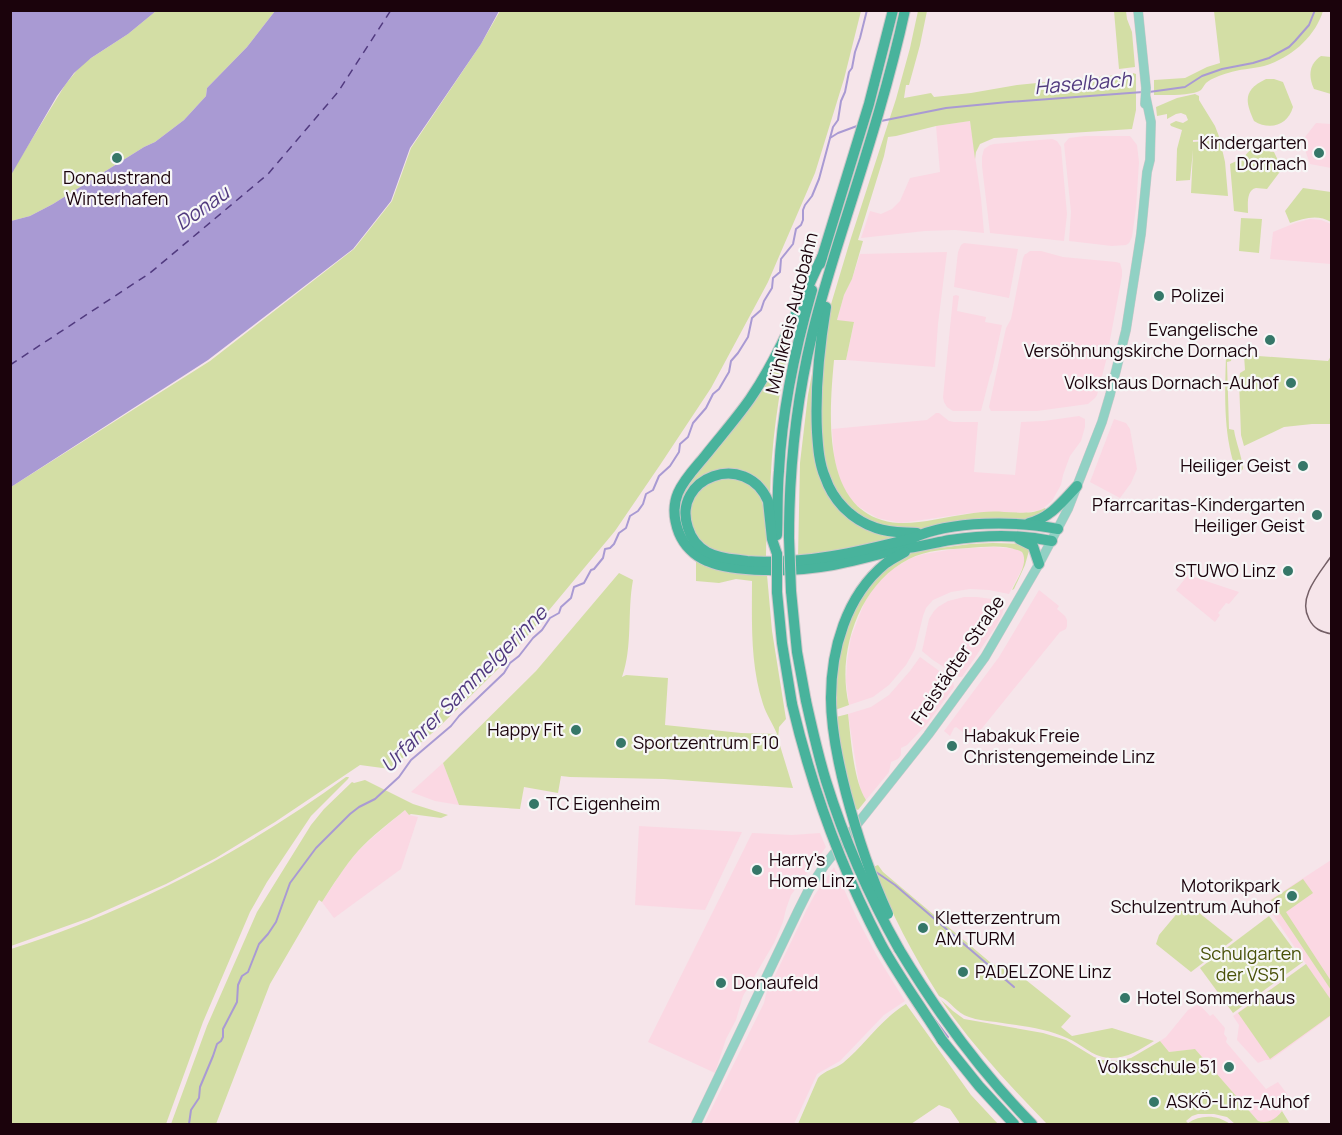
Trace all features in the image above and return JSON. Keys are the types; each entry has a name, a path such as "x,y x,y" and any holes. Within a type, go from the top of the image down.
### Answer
{"highway":[{"name":"Mühlkreis Autobahn","path":"893,10 869,105 799,337 786,404 778,471 779,538 791,591 797,651 806,701 826,781 847,841 872,898 899,949"},
{"name":"Mühlkreis Autobahn","path":"905,10 882,103 812,333 779,538 777,592 782,643 792,704 815,789 851,882 882,945 918,1005 942,1040 1014,1125"},
{"path":"822,257 768,371 750,399 678,492 675,510 677,529 685,545 698,556 713,563 740,568 784,570 845,562 899,549 965,538 1014,536 1052,541"},
{"path":"830,268 816,384 818,437 825,478 841,505 867,525 888,532 922,534"},
{"path":"779,538 768,501 761,489 747,477 726,473 711,476 697,486 688,499 685,516 692,537 701,548 708,552 731,559 814,560 881,546 944,529 982,524 1022,524 1058,529"},
{"path":"1022,524 1039,520 1052,512 1077,486"},
{"path":"1014,536 1033,546 1039,564"},
{"path":"910,548 872,576 857,597 845,622 836,651 831,679 832,716 837,754 851,813 874,884 890,918 899,949 934,1005 970,1054 1032,1125"}],"main road":[{"name":"Freistädter Straße","path":"696,1125 816,878 965,686 999,634 1052,541 1077,486 1106,409 1126,330 1142,234 1150,160 1151,122 1146,98 1138,10"}],"shaded area":[{"path":"970,121 984,233 955,230 925,231 861,238 870,211 881,214 892,209 900,201 910,178 940,172 936,126"},
{"name":"Kindergarten Dornach","path":"1316,123 1331,124 1331,168 1310,164 1302,141"},
{"path":"1130,136 1137,145 1139,162 1136,208 1132,237 1126,245 1112,246 1069,241 1071,212 1064,144 1069,138"},
{"path":"1052,139 1057,141 1061,147 1067,214 1064,241 990,233 982,166 984,149 994,144"},
{"path":"1310,219 1331,224 1331,264 1270,259 1273,232"},
{"path":"964,243 1018,249 1009,298 954,287 958,252"},
{"path":"1030,251 1120,263 1122,276 1106,361 1097,395 1088,404 1037,411 991,411 989,407 1006,328 1011,319 1023,258"},
{"path":"947,252 935,367 846,360 854,323 837,320 860,254"},
{"path":"953,296 959,296 957,311 986,317 985,322 1002,325 981,411 953,411 944,402"},
{"path":"936,413 949,421 978,422 974,472 1015,475 1021,422 1079,416 1085,419 1085,427 1081,441 1070,456 1061,485 1052,501 1041,510 1024,513 971,513 901,523 877,518 847,496 839,478 834,457 832,429 927,420"},
{"path":"1114,419 1126,423 1130,429 1137,469 1131,483 1120,498 1090,482"},
{"path":"995,547 1017,549 1025,557 1025,563 1009,594 970,589 951,592 933,600 926,608 915,649 906,665 889,685 873,697 849,705 846,681 851,637 865,601 885,575 911,558 924,554 954,549"},
{"path":"1188,575 1239,592 1218,613 1220,615 1215,622 1176,590"},
{"path":"1039,590 1059,606 1057,609 1067,620 1066,629 1060,632 979,732 978,737 972,739 956,727 950,736 944,731 999,657"},
{"path":"964,597 999,600 1004,607 996,626 962,677 959,677 922,651 929,619 934,611 948,601"},
{"path":"920,657 953,681 954,687 927,724 907,745 901,748 901,755 891,762 889,772 866,800 861,792 858,778 848,714 871,707 889,695"},
{"path":"443,763 459,805 435,801 411,792"},
{"path":"405,810 409,815 418,817 401,869 334,918 322,902 345,867 358,851"},
{"path":"639,826 742,832 705,910 635,905"},
{"path":"752,833 792,835 820,833 826,847 791,895 774,943 743,996 715,1073 648,1042"},
{"path":"1331,860 1331,1016 1271,1060 1258,1063 1237,1040 1239,1025 1233,1016 1306,964 1265,903"},
{"path":"834,867 877,956 905,1001 884,1015 840,1061 817,1074 794,1124 704,1124 764,1003 766,994 806,911"},
{"name":"Volksschule 51","path":"1199,1004 1210,1016 1213,1014 1225,1028 1226,1042 1266,1089 1278,1082 1291,1099 1272,1121 1258,1121 1195,1049 1169,1052 1160,1041 1188,1010"}],"green space":[{"path":"1214,10 1323,11 1308,38 1283,58 1264,66 1217,77 1197,92 1154,95 1154,80 1185,78 1220,63"},
{"path":"156,11 275,11 247,47 207,88 206,96 184,120 155,142 53,204 30,216 11,221 10,175 65,85 82,64 128,34"},
{"path":"500,11 861,11 844,79 815,173 768,282 711,388 615,531 499,668 438,728 390,769 360,765 275,822 216,858 166,884 89,918 11,946 11,487 210,361 354,249 392,201 411,148 481,44"},
{"path":"918,11 927,11 920,45 909,85 906,85 904,98 931,93 934,97 1017,85 1127,74 1128,79 1133,79 1133,73 1136,74 1136,110 1132,129 994,138 980,144 975,159 970,121 888,137 858,240 863,241 837,320 854,322 846,360 834,360 831,408 835,460 842,484 855,503 873,517 899,523 981,512 1020,513 1045,508 1047,511 1025,520 957,523 910,531 883,528 848,509 829,481 822,454 819,399 829,311 896,99"},
{"path":"1114,11 1126,11 1132,32 1135,67 1119,69"},
{"path":"1321,56 1331,57 1331,94 1314,89 1312,84 1310,75 1312,67"},
{"path":"1266,79 1283,82 1293,107 1283,122 1272,126 1254,121 1248,102 1253,87"},
{"path":"1195,94 1199,96 1220,139 1193,140 1193,142 1220,140 1225,162 1228,196 1191,193 1193,150 1190,180 1176,181 1177,149 1182,130 1170,124 1176,121 1183,123 1188,120 1186,115 1181,113 1167,119 1167,114 1157,116 1156,107 1177,98"},
{"path":"1253,149 1274,152 1282,169 1267,189 1253,189 1248,198 1248,213 1234,211 1230,164 1243,158"},
{"path":"1303,188 1331,192 1331,222 1316,217 1290,223 1285,211"},
{"path":"1241,218 1262,219 1259,253 1239,251"},
{"path":"786,342 790,343 776,420 770,498 739,471 689,490 692,549 677,518 681,494"},
{"path":"1226,355 1232,355 1231,361 1227,362 1229,429 1234,430 1243,469 1241,471 1235,467 1228,440"},
{"path":"1244,355 1328,361 1331,356 1331,424 1284,427 1244,446 1241,435 1239,380 1240,373 1245,370"},
{"path":"814,363 814,438 838,506 905,537 798,558 800,463"},
{"path":"732,476 750,485 761,499 766,519 766,558 729,556 702,545 689,523 693,496 704,483"},
{"path":"993,543 1022,544 1030,547 1025,565 1012,590 1021,571 1024,556 1016,549 995,547 945,550 923,554 909,559 892,570 877,585 855,622 849,643 846,685 849,705 835,710 837,670 846,630 864,593 877,578 892,565 917,551"},
{"name":"Sportzentrum F10","path":"696,560 767,575 772,631 786,719 779,727 778,739 793,788 664,779 561,776 558,793 524,787 520,809 459,805 443,763 536,671 619,573 633,580 628,653 622,677 626,675 668,678 665,725 741,733 777,734 764,708 756,674 752,581 736,579 719,583 696,581"},
{"path":"848,714 855,770 866,800 858,810 853,807 836,717"},
{"path":"349,777 311,816 250,912 203,1022 166,1124 11,1124 11,949 100,916 186,876 268,830"},
{"path":"365,780 413,804 448,815 441,818 409,815 405,810 358,851 322,902 319,900 270,984 216,1124 171,1124 207,1026 257,912 311,825 324,809 352,782"},
{"path":"878,865 883,872 991,963 998,967 1012,968 1015,974 1021,976 1071,1016 1061,1027 1072,1036 1112,1028 1154,1041 1138,1051 1108,1058 1050,1032 979,1020 961,1013 939,996 911,949 873,867"},
{"path":"1303,879 1313,893 1286,912 1331,981 1331,990 1271,900"},
{"path":"1193,908 1233,940 1191,972 1156,944 1159,935 1179,911"},
{"name":"Schulgarten der VS51","path":"1269,916 1303,962 1233,1013 1200,968"},
{"path":"1306,964 1331,1000 1331,1015 1270,1059 1238,1013"},
{"path":"941,1000 964,1019 1043,1033 1066,1040 1102,1060 1117,1061 1131,1058 1160,1041 1169,1052 1195,1049 1258,1121 1272,1120 1282,1111 1290,1124 1235,1124 1227,1117 1198,1114 1186,1121 1188,1123 1198,1118 1209,1117 1230,1124 1047,1124 991,1064"},
{"path":"906,1004 971,1095 998,1124 959,1124 950,1109 939,1105 911,1124 798,1124 818,1078 843,1063 888,1018"}],"water":[{"path":"11,10 156,11 74,73 57,96 11,175"},
{"name":"Donau","path":"275,11 499,11 481,44 410,148 391,201 353,249 208,360 11,487 11,221 30,216 53,204 155,142 184,120 206,96 207,88 247,47"}],"pier":[{"path":"819,721 837,786 807,794 789,730"}],"waterway":[{"name":"Urfahrer Sammelgerinne","path":"189,1124 191,1110 199,1098 200,1087 217,1044 223,1037 223,1029 237,1002 238,985 242,976 248,972 259,944 276,922 290,883 316,848 350,814 375,799 399,777 411,760 451,726 504,673 510,663 519,656 550,618 559,613 561,607 571,598 574,587 584,583 591,570 603,558 605,549 610,548 619,533 626,528 630,516 638,511 646,494 653,490 659,476 670,466 679,452 680,444 688,437 693,423 719,389 729,372 731,361 748,337 752,318 761,310 772,288 773,278 780,272 781,259 793,244 796,229 803,220 803,210 819,179 833,127 838,120 841,101 867,10"},
{"name":"Haselbach","path":"1149,92 1185,87 1202,76 1222,69 1269,58 1295,41 1309,25 1315,10"},
{"name":"Haselbach","path":"881,121 946,108 1143,92"},
{"name":"Haselbach","path":"830,138 857,126"},
{"path":"876,872 895,885 1014,987"},
{"path":"933,1017 948,1037"}],"ferry route":[{"path":"10,365 150,273 268,174 338,92 391,10"}],"tram line":[{"path":"1332,555 1316,577 1306,602 1306,611 1313,625 1321,631 1332,634"}],"place":[{"name":"Kindergarten Dornach","path":"1319,153"},
{"name":"Donaustrand Winterhafen","path":"117,158"},
{"name":"Polizei","path":"1159,296"},
{"name":"Evangelische Versöhnungskirche Dornach","path":"1270,340"},
{"name":"Volkshaus Dornach-Auhof","path":"1291,383"},
{"name":"Heiliger Geist","path":"1303,466"},
{"name":"Pfarrcaritas-Kindergarten Heiliger Geist","path":"1317,515"},
{"name":"STUWO Linz","path":"1288,571"},
{"name":"Happy Fit","path":"576,730"},
{"name":"Sportzentrum F10","path":"621,743"},
{"name":"Habakuk Freie Christengemeinde Linz","path":"952,746"},
{"name":"TC Eigenheim","path":"534,804"},
{"name":"Harry's Home Linz","path":"757,870"},
{"name":"Motorikpark Schulzentrum Auhof","path":"1292,896"},
{"name":"Kletterzentrum AM TURM","path":"923,928"},
{"name":"PADELZONE Linz","path":"963,972"},
{"name":"Donaufeld","path":"721,983"},
{"name":"Hotel Sommerhaus","path":"1125,998"},
{"name":"Volksschule 51","path":"1229,1067"},
{"name":"ASKÖ-Linz-Auhof","path":"1154,1102"}]}
